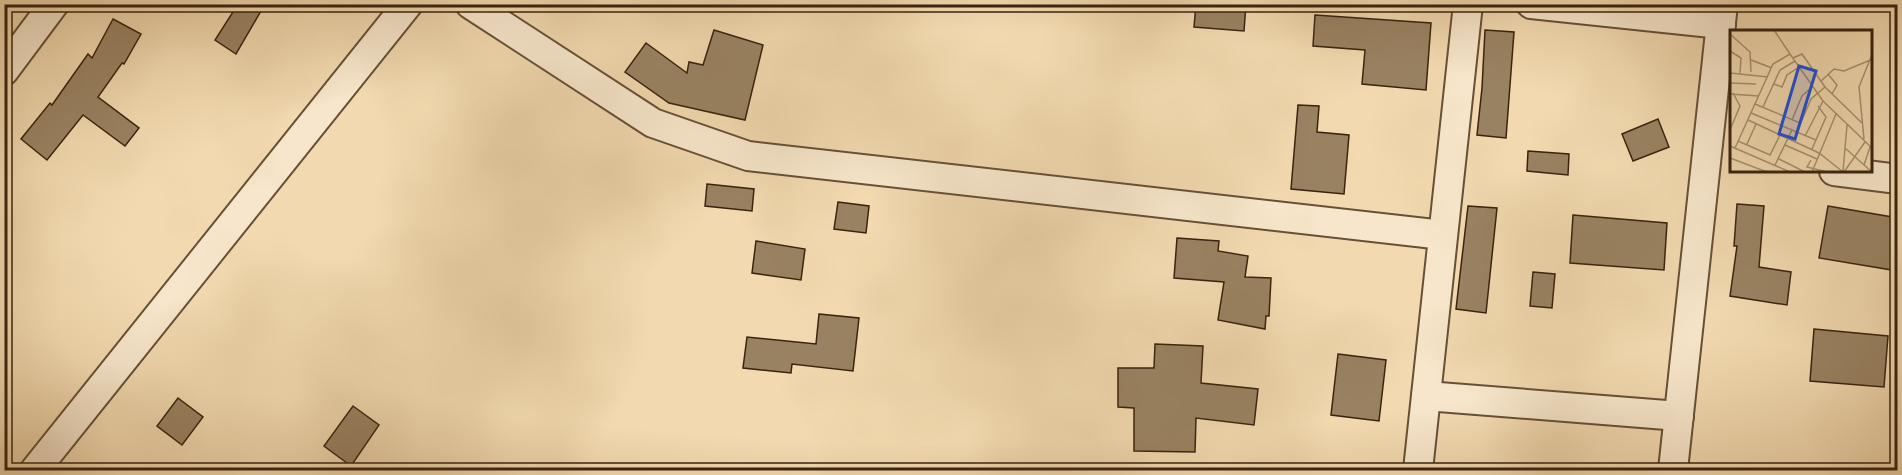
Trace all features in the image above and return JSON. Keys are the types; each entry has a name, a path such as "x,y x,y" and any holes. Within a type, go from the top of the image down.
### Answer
{"street":[{"path":"4,71 54,4"},
{"path":"35,471 408,4"},
{"path":"470,4 653,123 748,156 1443,235"},
{"path":"1418,471 1468,4"},
{"path":"1531,4 1722,14 1719,156 1678,416 1673,471"},
{"path":"1842,172 1898,179"},
{"path":"1426,396 1678,416"}],"building":[{"path":"238,4 265,4 236,54 215,40"},
{"path":"1196,4 1246,4 1244,31 1194,27"},
{"path":"1315,15 1431,23 1426,90 1362,84 1365,50 1313,46"},
{"path":"113,19 141,34 124,64 122,63 98,97 139,128 125,146 83,115 47,160 21,139 50,103 52,105 88,54 92,58"},
{"path":"714,30 763,45 745,120 669,103 625,72 646,43 687,73 689,62 703,65"},
{"path":"1485,30 1514,32 1506,138 1477,135"},
{"path":"1298,105 1319,106 1317,132 1349,135 1344,194 1291,189"},
{"path":"1658,119 1669,147 1633,161 1622,134"},
{"path":"1528,151 1569,154 1568,175 1527,171"},
{"path":"707,184 754,189 752,211 705,206"},
{"path":"838,202 869,206 866,233 834,229"},
{"path":"1737,204 1764,206 1759,267 1791,272 1787,305 1730,296 1737,246 1734,246"},
{"path":"1468,206 1497,208 1486,313 1456,309"},
{"path":"1828,206 1898,218 1898,271 1819,258"},
{"path":"1573,215 1667,223 1664,270 1570,263"},
{"path":"1177,238 1219,241 1218,251 1248,256 1245,277 1271,278 1269,316 1266,316 1265,329 1218,320 1224,282 1174,278"},
{"path":"756,241 805,249 801,280 752,273"},
{"path":"1533,272 1555,274 1552,308 1530,306"},
{"path":"819,314 859,318 853,371 792,364 791,373 743,368 747,337 816,344"},
{"path":"1814,329 1888,336 1884,387 1810,381"},
{"path":"1155,344 1203,346 1201,383 1258,389 1254,425 1196,418 1195,452 1134,451 1134,408 1118,407 1118,368 1154,368"},
{"path":"1338,354 1386,360 1379,421 1331,415"},
{"path":"178,398 203,417 182,445 157,426"},
{"path":"353,406 379,425 351,466 324,446"}]}
